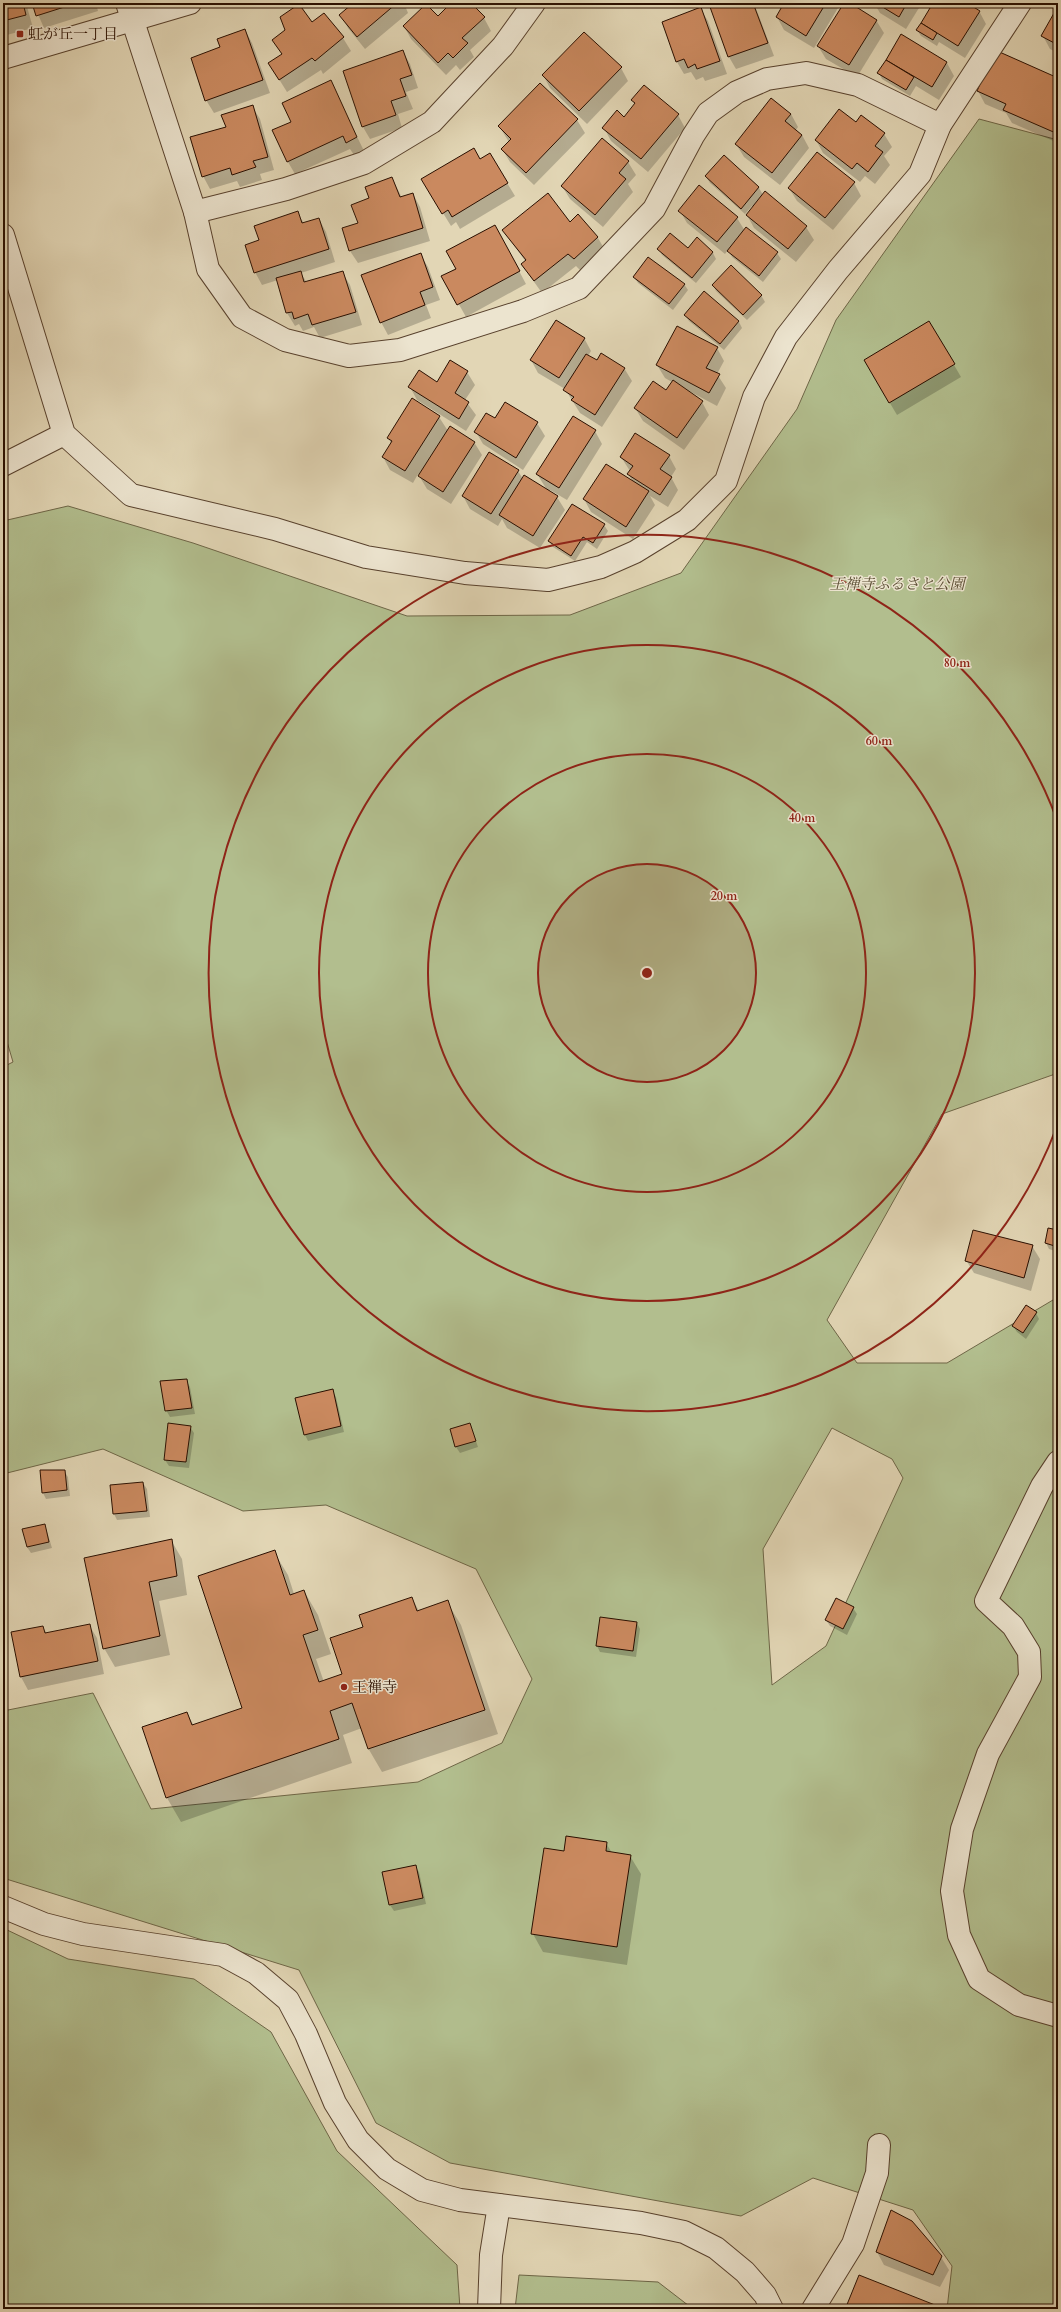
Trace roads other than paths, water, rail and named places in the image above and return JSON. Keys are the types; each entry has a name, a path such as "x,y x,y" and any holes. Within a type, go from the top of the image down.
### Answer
{"street":[{"path":"3,58 129,12 190,3"},
{"path":"195,212 286,188 364,163 432,122 503,46 534,3"},
{"path":"3,235 64,434 131,495 275,529 366,558 465,573 548,580 601,567 635,552 687,520 726,481 754,397 786,337 838,270 920,174 940,125 1020,3"},
{"path":"129,12 195,212 208,269 242,317 285,340 349,356 400,350 523,311 579,288 654,209 693,136 708,113 737,92 767,79 806,73 858,85 940,125"},
{"path":"3,465 64,434"},
{"path":"1058,1462 1042,1486 986,1601 1013,1626 1029,1652 1030,1677 988,1754 962,1829 952,1891 959,1935 979,1978 1019,2004 1058,2016"},
{"path":"3,1907 44,1924 83,1934 223,1955 256,1972 288,2000 306,2034 335,2103 358,2140 387,2169 422,2190 460,2200 641,2223 684,2232 716,2248 745,2272 765,2295 772,2309"},
{"path":"813,2309 853,2244 877,2173 880,2145"},
{"path":"489,2309 491,2255 499,2205"}],"place":[{"name":"虹が丘一丁目","path":"20,34"},
{"name":"王禅寺","path":"344,1687"}],"park label":[{"name":"王禅寺ふるさと公園","path":"897,584"}]}
